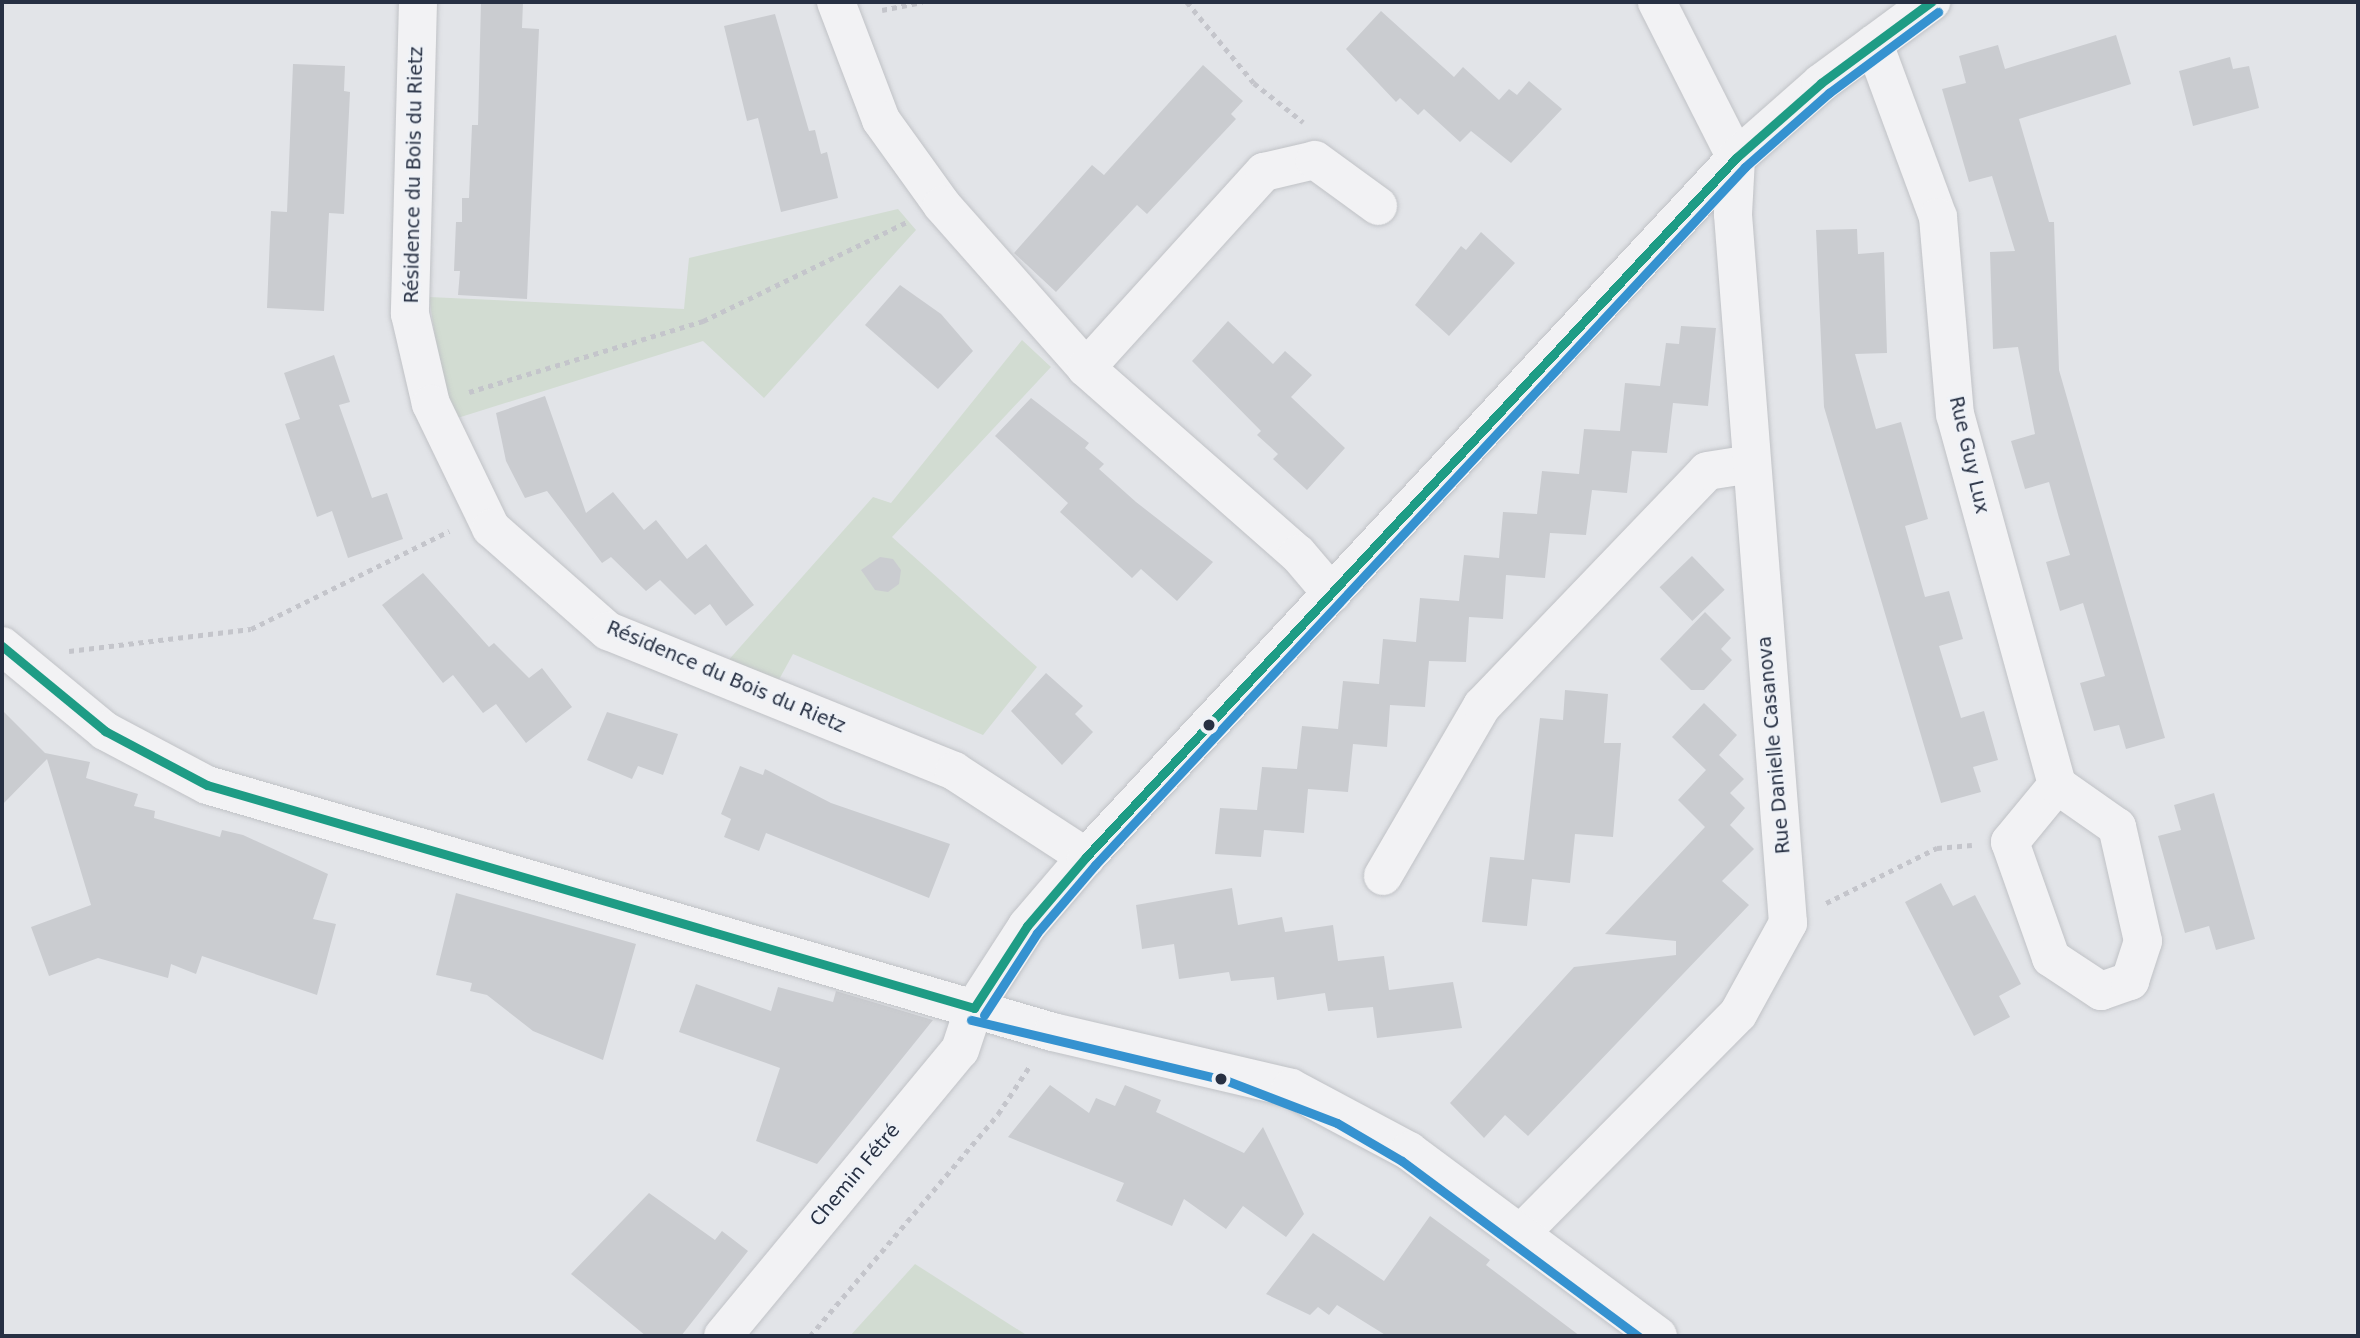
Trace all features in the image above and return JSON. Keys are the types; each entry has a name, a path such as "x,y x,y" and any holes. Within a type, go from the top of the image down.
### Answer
{"street":[{"name":"Résidence du Bois du Rietz","path":"418,2 410,314 431,404 491,528 608,631 954,771 1086,857"},
{"path":"836,2 881,120 942,205 1086,368 1298,554 1332,594"},
{"path":"1657,2 1736,158"},
{"name":"Chemin Fétré","path":"723,1336 960,1051 974,1008 1027,926 1086,857 1736,158 1874,44 1931,2"},
{"name":"Rue Guy Lux","path":"1874,44 1938,217 1955,414 2057,785"},
{"name":"Rue Danielle Casanova","path":"1736,158 1732,214 1788,923"},
{"path":"1086,368 1264,172 1315,160 1378,206"},
{"path":"1383,876 1482,706 1707,471 1751,464"},
{"path":"7,652 105,731 206,785 1053,1031 1291,1088 1409,1151 1522,1232 1658,1336"},
{"path":"2057,785 2117,827 2143,941 2130,981 2101,991 2051,958 2010,842 2057,785"},
{"path":"1522,1232 1738,1014 1788,923"}],"path":[{"path":"1187,2 1254,83 1303,121 1315,160"},
{"path":"431,404 703,321 942,205"},
{"path":"7,652 251,629 485,514"},
{"path":"1788,923 1937,848 2010,842"},
{"path":"810,1336 998,1114 1053,1031"}],"shaded area":[{"path":"898,209 916,230 764,398 703,341 448,421 429,297 684,309 689,258"},
{"path":"1022,340 1051,367 892,537 1037,667 983,735 793,654 776,685 726,663 873,497 891,503"},
{"path":"915,1264 1028,1336 850,1336"}],"building":[{"path":"481,2 523,2 522,28 539,29 527,299 458,295 460,271 454,271 456,222 462,222 462,198 469,198 472,125 478,125"},
{"path":"1381,11 1454,77 1463,67 1499,100 1509,89 1517,95 1529,81 1562,109 1511,163 1471,131 1460,142 1424,109 1418,115 1400,98 1396,102 1346,49"},
{"path":"775,14 809,131 815,130 821,154 827,152 838,198 781,212 758,118 747,121 724,26"},
{"path":"2116,35 2131,84 2019,119 2049,222 2054,222 2059,370 2165,738 2126,749 2119,725 2094,731 2080,683 2105,676 2083,603 2060,611 2046,562 2070,555 2049,482 2025,489 2011,441 2035,434 2018,347 1993,349 1990,252 2015,251 1992,176 1969,182 1942,89 1966,83 1959,56 1998,45 2005,69"},
{"path":"2230,57 2233,69 2249,66 2259,108 2193,126 2179,71"},
{"path":"293,64 345,66 344,91 350,92 344,214 329,213 324,311 267,308 271,211 287,212"},
{"path":"1203,65 1243,101 1231,114 1236,119 1147,214 1137,205 1056,292 1014,253 1092,165 1104,175"},
{"path":"1857,229 1858,254 1884,252 1887,353 1855,354 1876,429 1901,422 1928,519 1905,526 1925,597 1949,591 1963,639 1939,646 1961,718 1984,711 1998,760 1973,767 1981,792 1941,803 1824,407 1816,230"},
{"path":"1481,232 1515,263 1449,336 1415,305 1461,246 1466,250"},
{"path":"900,285 941,314 973,351 938,389 865,325"},
{"path":"1228,321 1273,364 1285,351 1312,375 1291,397 1345,448 1307,490 1273,459 1278,454 1257,435 1261,431 1192,361"},
{"path":"1681,326 1716,328 1708,406 1673,403 1667,453 1632,451 1627,493 1592,490 1586,535 1550,533 1545,578 1506,575 1503,619 1469,617 1466,662 1429,661 1425,707 1390,705 1387,747 1353,744 1348,792 1308,789 1304,833 1264,830 1261,857 1215,854 1220,808 1257,810 1262,767 1297,769 1302,726 1338,729 1343,681 1379,684 1383,639 1416,642 1420,598 1459,601 1464,555 1499,558 1503,512 1537,514 1542,471 1579,474 1584,429 1620,431 1625,383 1660,386 1666,343 1679,344"},
{"path":"334,355 350,402 339,405 372,498 387,493 403,539 348,558 332,511 317,517 285,424 300,419 284,373"},
{"path":"545,396 586,513 613,492 644,530 656,520 687,559 706,544 754,605 726,626 710,604 695,615 660,580 646,591 611,557 602,563 547,491 525,498 506,461 496,413"},
{"path":"1031,398 1089,443 1085,448 1104,464 1099,469 1136,502 1213,562 1177,601 1141,569 1132,578 1060,512 1068,503 995,436"},
{"path":"1692,556 1725,590 1692,621 1660,587"},
{"path":"880,557 893,559 901,570 899,584 888,592 875,590 861,570"},
{"path":"423,573 489,647 494,643 529,678 542,668 572,707 526,743 496,704 483,713 453,675 443,683 382,605"},
{"path":"1705,612 1731,638 1721,649 1732,660 1704,690 1691,690 1660,659"},
{"path":"1046,673 1083,706 1075,714 1093,732 1062,765 1011,711"},
{"path":"1565,690 1608,694 1604,743 1621,743 1613,837 1575,834 1570,883 1532,879 1527,926 1482,922 1490,857 1524,860 1540,718 1563,720"},
{"path":"1704,703 1737,735 1719,755 1744,779 1730,793 1745,808 1730,825 1754,849 1722,881 1749,905 1528,1136 1505,1115 1484,1138 1450,1103 1574,967 1676,955 1676,941 1605,934 1705,827 1678,800 1706,770 1672,737"},
{"path":"2,710 45,753 90,762 86,778 138,794 134,806 155,811 154,818 220,837 222,830 243,835 328,874 313,919 336,924 317,995 202,956 196,974 171,964 168,978 98,958 49,976 31,927 91,905 47,759 2,805"},
{"path":"607,712 678,734 663,775 638,766 632,779 587,760"},
{"path":"740,766 763,775 765,769 831,803 950,844 929,898 766,833 759,851 724,837 731,819 721,814"},
{"path":"2214,793 2255,939 2216,950 2209,926 2185,933 2158,836 2181,830 2174,805"},
{"path":"1941,883 1953,906 1975,895 2021,984 1999,996 2010,1017 1974,1036 1905,902"},
{"path":"1232,888 1238,925 1282,917 1285,932 1333,925 1338,961 1384,956 1389,990 1453,982 1462,1028 1377,1038 1373,1007 1328,1011 1325,993 1277,1000 1274,977 1231,981 1229,972 1179,979 1174,944 1142,949 1136,905"},
{"path":"456,893 636,944 603,1060 533,1031 487,995 470,991 472,983 436,975"},
{"path":"696,984 771,1011 778,987 833,1002 836,991 933,1020 817,1164 756,1141 780,1068 679,1032"},
{"path":"1050,1085 1089,1113 1096,1098 1115,1106 1125,1085 1161,1100 1156,1112 1244,1153 1263,1127 1304,1214 1286,1237 1243,1206 1226,1229 1184,1199 1172,1226 1116,1201 1124,1183 1008,1137"},
{"path":"649,1193 715,1240 722,1231 748,1251 681,1336 646,1336 571,1274"},
{"path":"1430,1216 1490,1260 1486,1265 1580,1336 1387,1336 1337,1305 1329,1315 1318,1307 1310,1315 1266,1294 1313,1233 1384,1281"}],"transit line":[{"path":"974,1008 1027,926 1086,857 1736,158 1821,83 1931,2"},
{"path":"984,1015 1037,933 1095,865 1745,167 1829,93 1938,12"},
{"path":"2,646 105,731 207,785 974,1008"},
{"path":"971,1020 1225,1080 1337,1123 1402,1161 1638,1336"}]}
